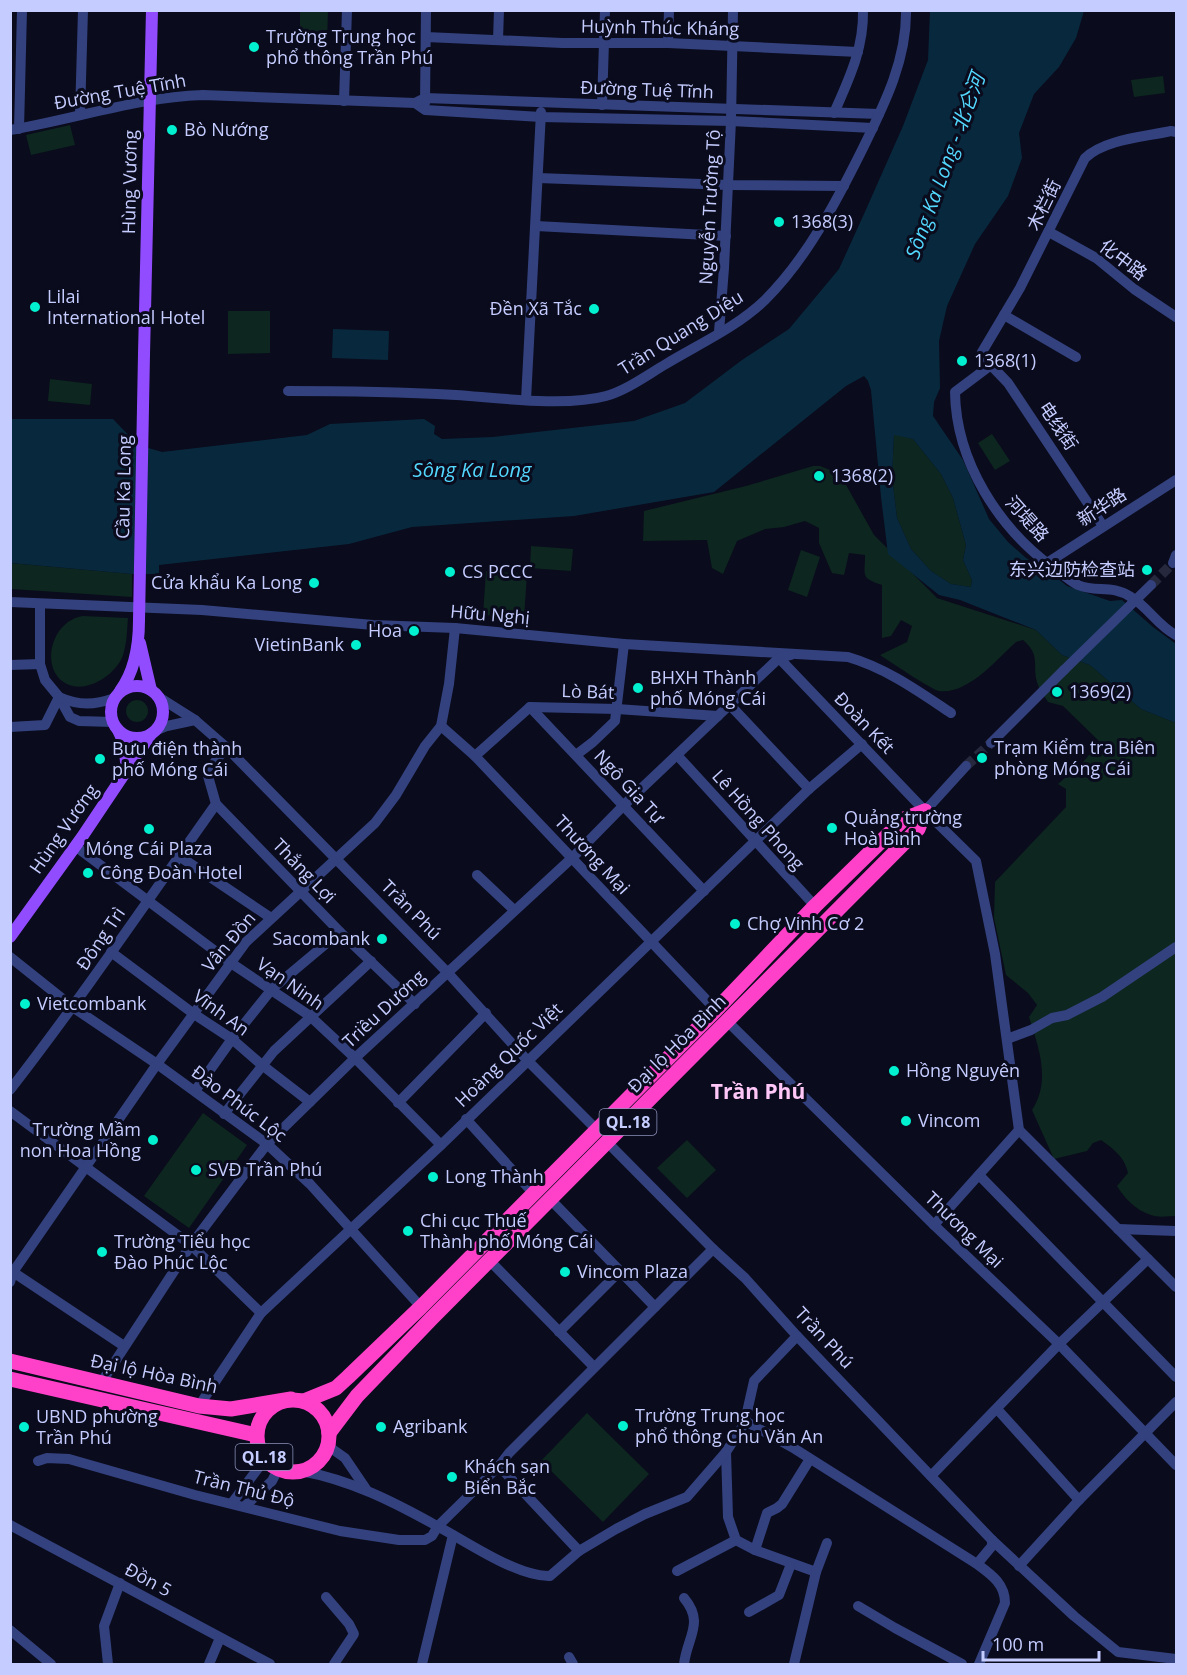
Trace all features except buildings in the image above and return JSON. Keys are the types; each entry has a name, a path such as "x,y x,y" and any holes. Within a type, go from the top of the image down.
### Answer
{"highway":[{"name":"Đại lộ Hòa Bình","path":"10,1361 199,1406 231,1409 297,1400 336,1388 489,1260 608,1142 722,1016 815,906 904,819 925,811"},
{"name":"Đại lộ Hòa Bình","path":"328,1439 357,1396 426,1313 534,1194 597,1130 847,900 918,829 925,811"},
{"path":"834,887 847,900"},
{"path":"597,1130 608,1142"},
{"name":"Đại lộ Hòa Bình","path":"10,1379 256,1435"},
{"path":"94,1397 99,1382"},
{"path":"297,1400 315,1407 322,1414 328,1439"},
{"name":"QL.18","path":"297,1400 278,1403 267,1410 259,1422 256,1435 258,1448 265,1459 278,1469 301,1472 318,1462 328,1439"}],"main road":[{"name":"Hùng Vương","path":"144,354 152,10"},
{"name":"Cầu Ka Long","path":"139,636 144,354"},
{"path":"115,726 125,735 143,738 160,725 163,710 154,693 139,636"},
{"path":"127,771 124,743 115,726 111,706 129,678 139,636"},
{"path":"117,695 135,686 154,693"},
{"name":"Hùng Vương","path":"10,937 153,732"}],"street":[{"path":"15,129 16,47 22,10"},
{"path":"80,115 83,10"},
{"path":"344,101 347,10"},
{"path":"420,100 426,10"},
{"path":"498,40 499,10"},
{"path":"602,105 605,10"},
{"path":"668,43 669,10"},
{"name":"Nguyễn Trường Tộ","path":"719,333 726,236 733,10"},
{"path":"834,113 853,70 864,29 863,10"},
{"name":"Trần Quang Diệu","path":"288,391 395,392 526,400 585,400 607,396 635,383 719,333 765,300 788,274 804,254 844,186 873,128 897,72 906,24 906,10"},
{"name":"Huỳnh Thúc Kháng","path":"426,37 668,43 858,52"},
{"name":"Đường Tuệ Tĩnh","path":"15,129 181,95 344,101 541,102 731,115 873,128"},
{"name":"Đường Tuệ Tĩnh","path":"420,100 425,111 541,117 879,114"},
{"path":"526,400 541,102"},
{"name":"木栏街","path":"983,350 1049,232 1080,168 1091,153 1122,140 1176,132"},
{"path":"538,178 728,186 844,186"},
{"path":"536,226 726,236"},
{"name":"化中路","path":"1049,232 1096,258 1134,289 1176,317"},
{"path":"1004,315 1076,357"},
{"name":"电线街","path":"983,350 983,356 1015,392 1103,526"},
{"name":"河堤路","path":"991,365 956,392 958,429 977,477 997,513 1027,547 1076,584 1088,588 1111,588 1133,598 1159,623 1176,635"},
{"name":"新华路","path":"1047,563 1176,480"},
{"path":"1176,555 1173,563 1176,561"},
{"path":"991,744 1151,585"},
{"name":"Hữu Nghị","path":"10,602 202,610 373,625 455,628 624,644 848,657 869,663 906,683 951,713"},
{"path":"40,604 40,664 45,680 59,697 66,712 79,721 115,726"},
{"name":"Vân Đồn","path":"11,1275 157,1064 246,942 375,823 396,795 425,746 441,726 449,684 455,628"},
{"path":"576,755 615,721 624,644"},
{"name":"Triều Dương","path":"99,1382 191,1245 267,1144 356,1058 573,857 779,658 791,655"},
{"name":"Đoàn Kết","path":"779,658 976,861 995,954 1019,1130"},
{"path":"10,665 40,664"},
{"name":"Trần Phú","path":"154,693 195,720 226,747 448,973 527,1060 597,1130"},
{"path":"59,697 76,704 97,704 117,695"},
{"path":"10,727 45,725 59,697"},
{"path":"729,705 809,789"},
{"path":"475,756 530,707"},
{"name":"Lò Bát","path":"530,707 617,709 718,716"},
{"name":"Ngô Gia Tự","path":"530,707 704,891"},
{"path":"153,732 167,726 195,720"},
{"name":"Thương Mại","path":"441,726 475,756 573,857 650,943 722,1016 934,1225 1059,1344 1176,1465"},
{"name":"Hoàng Quốc Việt","path":"199,1406 261,1312 352,1230 809,789 862,744"},
{"name":"Thắng Lợi","path":"226,747 209,770 208,776 216,804 339,932 415,1004"},
{"name":"Lê Hồng Phong","path":"677,755 815,906"},
{"name":"Đại lộ Hòa Bình","path":"925,811 966,766"},
{"name":"Đông Trì","path":"10,1090 74,1008 216,804"},
{"name":"Vạn Ninh","path":"75,846 231,963 310,1016 356,1058 441,1145"},
{"path":"179,856 271,918"},
{"path":"477,875 514,910"},
{"path":"195,1091 272,989 339,932"},
{"path":"1007,1039 1102,998 1176,948"},
{"name":"Vĩnh An","path":"111,952 194,1014 232,1039 310,1102"},
{"name":"Đào Phúc Lộc","path":"10,957 74,1008 157,1064 267,1144 310,1184 426,1313"},
{"path":"224,1114 274,1051 371,961"},
{"path":"398,1103 486,1013"},
{"path":"10,1111 191,1245 261,1312"},
{"path":"466,1119 534,1194"},
{"path":"934,1225 1019,1130 1176,1287"},
{"name":"Trần Phú","path":"608,1142 713,1249 745,1278 797,1336 1019,1566 1118,1652 1176,1659"},
{"path":"979,1175 1176,1377"},
{"path":"550,1199 655,1306"},
{"path":"1118,1229 1176,1231"},
{"name":"Trần Thủ Độ","path":"38,1461 46,1458 69,1459 195,1495 340,1531 399,1540 425,1540 432,1536 438,1526 500,1466 508,1453 713,1249"},
{"path":"931,1476 1059,1344 1148,1259"},
{"path":"489,1260 594,1367"},
{"path":"559,1332 621,1271"},
{"path":"11,1275 124,1346"},
{"path":"301,1472 330,1476 366,1490 438,1526 483,1553 532,1574 546,1577 552,1575 579,1551 645,1514 687,1497 726,1452 745,1420 754,1381 797,1336"},
{"path":"1019,1566 1079,1500 1176,1402"},
{"path":"997,1408 1079,1500"},
{"path":"745,1420 977,1564 1000,1583 1005,1593 1002,1613 979,1665"},
{"path":"328,1439 345,1458 366,1490"},
{"path":"726,1452 728,1517 736,1540 755,1550 816,1572"},
{"path":"232,1503 265,1459"},
{"path":"755,1550 767,1513 782,1504 810,1459"},
{"path":"500,1466 579,1551"},
{"path":"245,1506 272,1481 278,1469"},
{"name":"Đồn 5","path":"10,1525 270,1665"},
{"path":"422,1665 453,1535"},
{"path":"677,1571 736,1540"},
{"path":"977,1564 992,1546 992,1540"},
{"path":"794,1665 816,1572 827,1544"},
{"path":"748,1612 779,1595 791,1564"},
{"path":"106,1663 104,1626 120,1583"},
{"path":"326,1597 349,1624 354,1634 334,1665"},
{"path":"684,1598 691,1606 695,1619 684,1665"},
{"path":"858,1606 962,1665"},
{"path":"10,1630 51,1665"},
{"path":"209,1665 220,1638"}],"green space":[{"path":"300,11 328,11 327,44 300,43"},
{"path":"1163,76 1165,93 1134,97 1131,80"},
{"path":"70,125 75,145 31,155 26,135"},
{"path":"228,311 270,311 270,353 228,354"},
{"path":"50,379 92,384 90,405 48,401"},
{"path":"894,434 913,439 941,474 953,498 966,545 963,560 972,580 971,587 951,584 931,571 911,549 897,518 892,477"},
{"path":"992,434 1010,461 995,470 978,443"},
{"path":"813,466 820,466 835,472 845,483 874,535 937,598 1036,630 1062,655 1090,665 1141,709 1176,723 1176,1216 1151,1215 1127,1199 1117,1186 1128,1173 1127,1168 1118,1154 1101,1140 1093,1143 1087,1151 1054,1159 1032,1110 1038,1099 1042,1076 1039,1052 1029,1017 1037,1005 1028,993 1006,975 994,918 995,882 1066,807 1066,789 1058,784 1084,761 1100,742 1063,706 1048,702 1038,685 1034,656 1029,646 1023,640 1016,642 971,682 950,691 939,691 880,655 907,642 912,626 901,620 891,636 882,638 882,585 865,575 865,555 849,553 844,575 832,573 819,543 819,528 805,521 765,529 737,541 723,574 712,568 707,540 643,541 644,511 746,486"},
{"path":"531,546 573,549 571,571 530,568"},
{"path":"801,550 820,557 807,597 788,590"},
{"path":"10,563 132,574 132,597 11,589"},
{"path":"486,571 527,574 524,618 483,615"},
{"path":"83,616 128,618 125,646 119,663 106,677 79,687 62,681 55,673 51,653 53,643 64,625"},
{"path":"137,700 145,703 148,711 145,719 137,722 129,719 126,711 129,703"},
{"name":"SVĐ Trần Phú","path":"203,1113 247,1145 189,1228 144,1196"},
{"path":"687,1140 716,1170 687,1198 657,1168"},
{"path":"587,1413 649,1474 603,1522 541,1461"}],"water":[{"path":"930,11 1084,11 1076,38 1059,67 1034,94 1019,133 1022,158 1008,196 975,244 947,306 939,341 940,388 934,402 933,416 963,460 989,519 1008,542 1026,558 1046,569 1067,586 1110,601 1122,600 1176,644 1176,723 1141,709 1090,665 1062,655 1036,630 960,600 939,595 888,554 871,390 864,376 846,386 714,492 574,516 412,527 349,544 159,565 159,574 132,574 11,563 10,419 113,419 138,445 162,452 307,435 330,424 424,419 435,426 434,434 442,439 493,437 634,421 685,403 742,360 789,329 839,269 903,126 928,60","holes":["894,435 913,439 941,474 953,498 966,545 963,560 972,580 971,587 951,584 931,571 911,549 897,518 892,477"]},
{"path":"333,329 389,331 388,360 332,358"}],"tunnel":[{"path":"1151,585 1173,563"},
{"path":"966,766 991,743"}],"place":[{"name":"Trường Trung học phổ thông Trần Phú","path":"254,47"},
{"name":"Bò Nướng","path":"172,130"},
{"name":"1368(3)","path":"779,222"},
{"name":"Lilai International Hotel","path":"35,307"},
{"name":"Đền Xã Tắc","path":"594,309"},
{"name":"1368(1)","path":"962,361"},
{"name":"1368(2)","path":"819,476"},
{"name":"东兴边防检查站","path":"1147,570"},
{"name":"CS PCCC","path":"450,572"},
{"name":"Cửa khẩu Ka Long","path":"314,583"},
{"name":"Hoa","path":"414,631"},
{"name":"VietinBank","path":"356,645"},
{"name":"BHXH Thành phố Móng Cái","path":"638,688"},
{"name":"1369(2)","path":"1057,692"},
{"name":"Trạm Kiểm tra Biên phòng Móng Cái","path":"982,758"},
{"name":"Bưu điện thành phố Móng Cái","path":"100,759"},
{"name":"Quảng trường Hoà Bình","path":"832,828"},
{"name":"Móng Cái Plaza","path":"149,829"},
{"name":"Công Đoàn Hotel","path":"88,873"},
{"name":"Chợ Vinh Cơ 2","path":"735,924"},
{"name":"Sacombank","path":"382,939"},
{"name":"Vietcombank","path":"25,1004"},
{"name":"Hồng Nguyên","path":"894,1071"},
{"name":"Vincom","path":"906,1121"},
{"name":"Trường Mầm non Hoa Hồng","path":"153,1140"},
{"name":"SVĐ Trần Phú","path":"196,1170"},
{"name":"Long Thành","path":"433,1177"},
{"name":"Chi cục Thuế Thành phố Móng Cái","path":"408,1231"},
{"name":"Trường Tiểu học Đào Phúc Lộc","path":"102,1252"},
{"name":"Vincom Plaza","path":"565,1272"},
{"name":"Trường Trung học phổ thông Chu Văn An","path":"623,1426"},
{"name":"UBND phường Trần Phú","path":"24,1427"},
{"name":"Agribank","path":"381,1427"},
{"name":"Khách sạn Biển Bắc","path":"452,1477"}],"district":[{"name":"Trần Phú","path":"758,1092"}],"water label":[{"name":"Sông Ka Long - 北仑河","path":"945,166"},
{"name":"Sông Ka Long","path":"472,470"}]}
